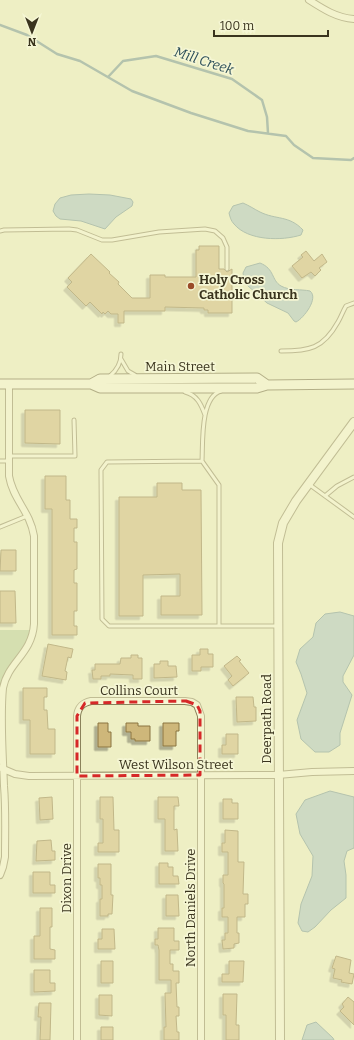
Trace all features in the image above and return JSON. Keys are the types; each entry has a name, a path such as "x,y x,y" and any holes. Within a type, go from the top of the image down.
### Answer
{"main road":[{"name":"Main Street","path":"91,384 100,379 257,378 267,385"},
{"name":"Main Street","path":"5,384 91,384 100,388 232,389 257,388 267,385 354,384"}],"street":[{"path":"309,0 333,14 354,19"},
{"path":"0,875 5,857 4,786 1,768 1,701 4,680 8,672 28,646 33,630 34,536 28,516 11,486 5,384"},
{"name":"Deerpath Road","path":"280,1040 278,543 283,523 296,501 354,422"},
{"name":"Collins Court","path":"77,716 80,706 91,701 186,701 192,702 197,706 201,716"},
{"name":"Dixon Drive","path":"77,716 77,1040"},
{"name":"North Daniels Drive","path":"201,716 201,1040"},
{"name":"West Wilson Street","path":"1,768 15,774 29,776 278,775 312,772 354,771"}],"lane":[{"path":"0,231 77,230 102,240 112,240 159,232 205,229 215,231 223,238 227,247 227,269"},
{"path":"281,350 309,349 318,345 336,327 346,306 354,303"},
{"path":"105,379 115,372 121,359 121,354"},
{"path":"121,359 131,374 146,379"},
{"path":"176,388 196,397 202,406 205,415"},
{"path":"219,626 219,484 202,461 205,415 209,400 217,392 232,389"},
{"path":"0,461 9,458 75,456 74,420"},
{"path":"202,461 107,462 101,470 102,619 109,626 278,626"},
{"path":"325,496 337,486 354,477"},
{"path":"308,484 354,517"},
{"path":"0,527 28,516"}],"highlighted area":[{"path":"186,701 197,705 200,711 200,775 77,776 77,716 85,703"}],"green space":[{"path":"0,630 33,630 4,680 3,768 0,767"}],"water":[{"path":"71,195 110,195 131,199 133,202 132,206 116,217 105,229 81,221 60,219 53,211 55,204 60,198"},
{"path":"243,203 260,212 293,222 303,230 301,235 275,239 256,237 240,230 232,222 229,213 233,206"},
{"path":"260,263 265,265 271,271 278,284 284,288 310,291 312,294 312,303 303,316 296,322 288,313 267,303 247,285 243,273 246,267"},
{"path":"340,612 354,616 354,655 343,676 343,682 352,695 340,733 340,745 329,752 315,752 301,739 297,720 307,693 296,662 300,649 313,637 316,623 325,614"},
{"path":"330,791 354,797 354,848 347,851 344,861 346,875 346,898 331,910 315,927 308,932 302,931 298,923 301,904 312,876 313,856 300,834 296,814 305,800"},
{"path":"316,1022 334,1040 302,1040 307,1025"}],"building":[{"name":"Holy Cross Catholic Church","path":"199,246 219,246 219,269 224,269 227,272 232,269 232,313 208,313 208,310 204,310 204,308 165,307 165,311 124,311 124,323 118,323 118,314 111,314 108,311 105,314 103,312 102,314 90,302 86,306 67,287 72,282 68,278 91,254 110,272 109,273 119,282 118,284 132,298 150,298 150,275 165,275 165,277 196,277 196,250 199,250"},
{"path":"306,251 314,261 322,254 327,262 319,268 321,270 315,276 311,272 302,278 292,266 303,257 301,255"},
{"path":"25,410 60,410 60,444 25,443"},
{"path":"45,476 66,476 66,500 70,500 70,519 77,519 77,528 74,528 74,542 77,542 77,569 74,570 74,583 77,583 77,611 74,611 74,626 77,626 77,635 52,635 52,509 45,509"},
{"path":"157,483 182,483 182,490 201,490 202,615 161,615 161,596 180,596 180,574 143,575 143,616 119,616 119,497 157,497"},
{"path":"1,550 16,550 16,571 0,571"},
{"path":"0,591 15,591 16,623 0,623"},
{"path":"48,644 73,649 71,658 68,657 65,671 67,672 66,680 42,676"},
{"path":"200,649 208,649 208,654 213,654 213,667 201,667 201,671 192,671 192,655 200,655"},
{"path":"131,655 138,655 138,658 142,658 142,679 133,679 133,675 110,674 110,676 101,676 101,679 93,679 92,670 95,670 95,664 120,664 121,658 131,658"},
{"path":"237,656 241,660 239,661 249,673 233,686 228,680 232,676 224,666"},
{"path":"160,661 168,661 168,666 176,666 177,677 154,678 154,664 160,664"},
{"path":"23,688 47,688 47,697 44,697 44,710 47,710 48,729 55,729 55,754 30,754 30,720 23,720"},
{"path":"236,697 253,697 254,707 256,707 256,721 237,722"},
{"path":"98,723 108,723 108,732 111,732 111,747 98,747"},
{"path":"126,723 138,723 138,726 150,726 150,741 135,741 135,739 131,739 131,732 126,732"},
{"path":"163,723 179,723 179,731 176,731 176,746 163,746"},
{"path":"226,734 238,734 238,754 222,754 222,745 226,745"},
{"path":"52,797 53,819 40,820 39,798"},
{"path":"100,797 113,797 114,830 119,830 119,852 98,852 98,843 103,843 103,819 100,819"},
{"path":"158,797 178,797 179,806 174,806 174,830 177,829 178,851 165,851 165,819 158,819"},
{"path":"223,799 232,799 232,803 238,803 238,819 223,819"},
{"path":"225,830 238,831 238,862 244,862 243,894 248,894 248,904 245,904 245,917 237,917 237,933 239,933 239,943 234,944 234,948 223,949 222,940 225,940 225,933 228,933 228,917 222,917 222,908 224,908 223,875 228,875 228,852 222,852 222,843 225,843"},
{"path":"51,840 52,851 55,851 55,860 36,861 37,841"},
{"path":"159,863 168,863 168,867 173,867 173,876 178,876 179,884 159,884"},
{"path":"98,864 111,864 111,895 113,895 112,914 108,914 108,916 100,916 102,885 100,885 100,878 98,878"},
{"path":"33,872 50,872 50,885 55,885 55,893 33,893"},
{"path":"166,895 178,895 179,916 166,916"},
{"path":"40,908 52,908 50,949 55,950 55,959 34,959 34,936 40,936"},
{"path":"158,928 174,928 174,941 179,941 179,950 170,950 170,964 173,964 173,971 179,971 179,983 176,983 179,1016 176,1016 179,1040 164,1040 164,1027 166,1027 165,993 171,993 171,980 159,980 159,950 158,945 155,945 155,939 158,939"},
{"path":"102,929 114,929 115,949 98,949 98,939 102,939"},
{"path":"336,956 351,960 349,973 354,974 352,984 341,982 342,980 333,978 335,969 332,968"},
{"path":"101,961 113,961 113,983 101,983"},
{"path":"229,961 244,961 243,982 222,982 222,974 229,974"},
{"path":"34,970 50,970 50,983 55,983 55,991 34,992"},
{"path":"223,994 237,994 236,1025 239,1025 239,1040 226,1040 226,1015 223,1015"},
{"path":"99,995 112,995 112,1016 99,1015"},
{"path":"348,997 354,1002 354,1025 340,1011 344,1007 342,1004"},
{"path":"39,1003 51,1003 50,1040 40,1040 41,1017 38,1017"},
{"path":"101,1027 113,1027 113,1040 101,1040"}],"waterway":[{"name":"Mill Creek","path":"0,25 27,35 57,54 80,61 132,91 191,113 248,131 286,136 294,145 313,158 351,160 354,158"},
{"name":"Mill Creek","path":"108,77 123,61 156,56 232,79 262,100 267,117 268,133"}],"place":[{"name":"Holy Cross Catholic Church","path":"191,286"}]}
